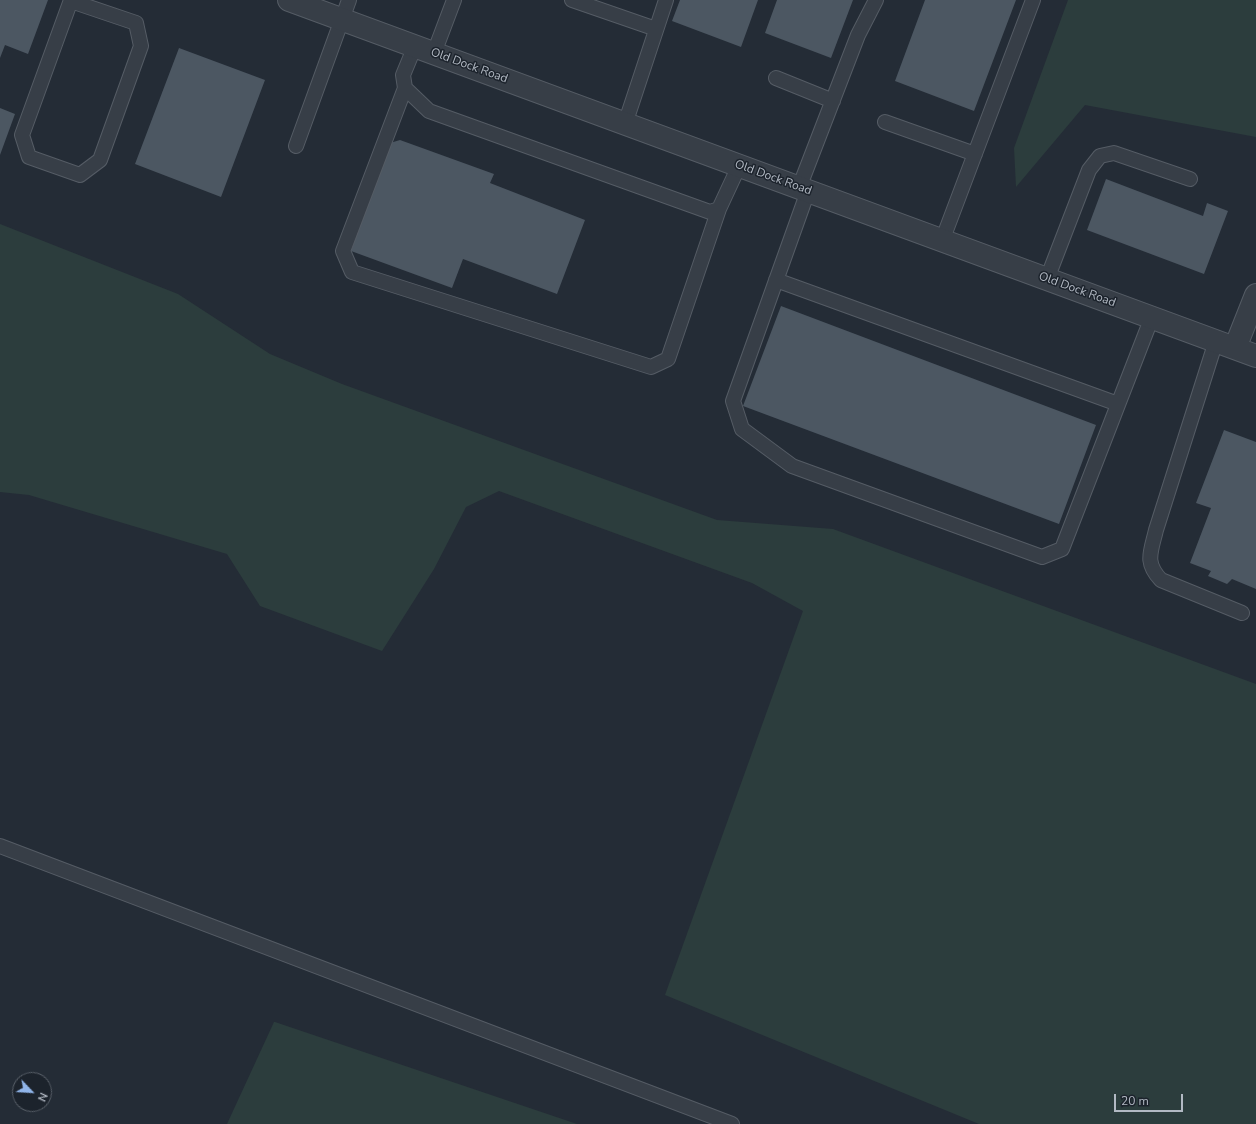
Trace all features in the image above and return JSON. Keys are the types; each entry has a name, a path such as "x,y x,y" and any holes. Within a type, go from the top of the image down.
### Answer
{"street":[{"name":"Old Dock Road","path":"289,0 346,10 424,50 1256,356"},
{"path":"1225,345 1256,295"}],"lane":[{"path":"454,0 424,50 403,75 405,88 343,251 352,272 652,367 668,359 719,209 739,166"},
{"path":"572,0 656,29"},
{"path":"625,124 666,0"},
{"path":"876,0 858,35 833,101 803,189 776,280 733,401 742,429 792,466 1042,557 1062,549 1152,318"},
{"path":"942,241 1033,0"},
{"path":"71,1 136,23 141,46 100,160 80,175 29,157 22,135 71,1"},
{"path":"296,146 346,10"},
{"path":"776,78 833,101"},
{"path":"405,88 428,111 710,212 719,209"},
{"path":"885,122 975,154"},
{"path":"1047,279 1089,170 1100,156 1114,153 1190,179"},
{"path":"776,280 1118,404"},
{"path":"1225,345 1156,530 1149,559 1153,572 1161,580 1242,613"},
{"path":"0,846 732,1124"}],"shaded area":[{"path":"1068,0 1256,0 1256,137 1085,105 1016,187 1014,148"},
{"path":"0,224 178,294 270,354 342,384 717,520 833,529 1256,684 1256,1124 979,1124 665,995 803,611 752,583 499,491 466,507 434,569 382,651 260,606 227,554 29,495 0,492"},
{"path":"275,1022 577,1124 227,1124"}],"building":[{"path":"0,0 48,0 28,54 5,45 0,58"},
{"path":"680,0 758,0 741,47 672,21"},
{"path":"777,0 853,0 831,58 765,33"},
{"path":"925,0 1016,0 974,111 895,81"},
{"path":"179,48 265,80 221,197 135,164"},
{"path":"0,108 15,114 0,155"},
{"path":"400,140 494,174 490,183 585,220 557,294 463,259 452,288 351,251 390,143"},
{"path":"1106,179 1203,216 1207,203 1228,211 1204,274 1087,230"},
{"path":"781,306 1096,425 1059,524 743,406"},
{"path":"1224,430 1256,442 1256,589 1232,579 1227,584 1208,576 1211,571 1190,563 1211,508 1196,503"}]}
